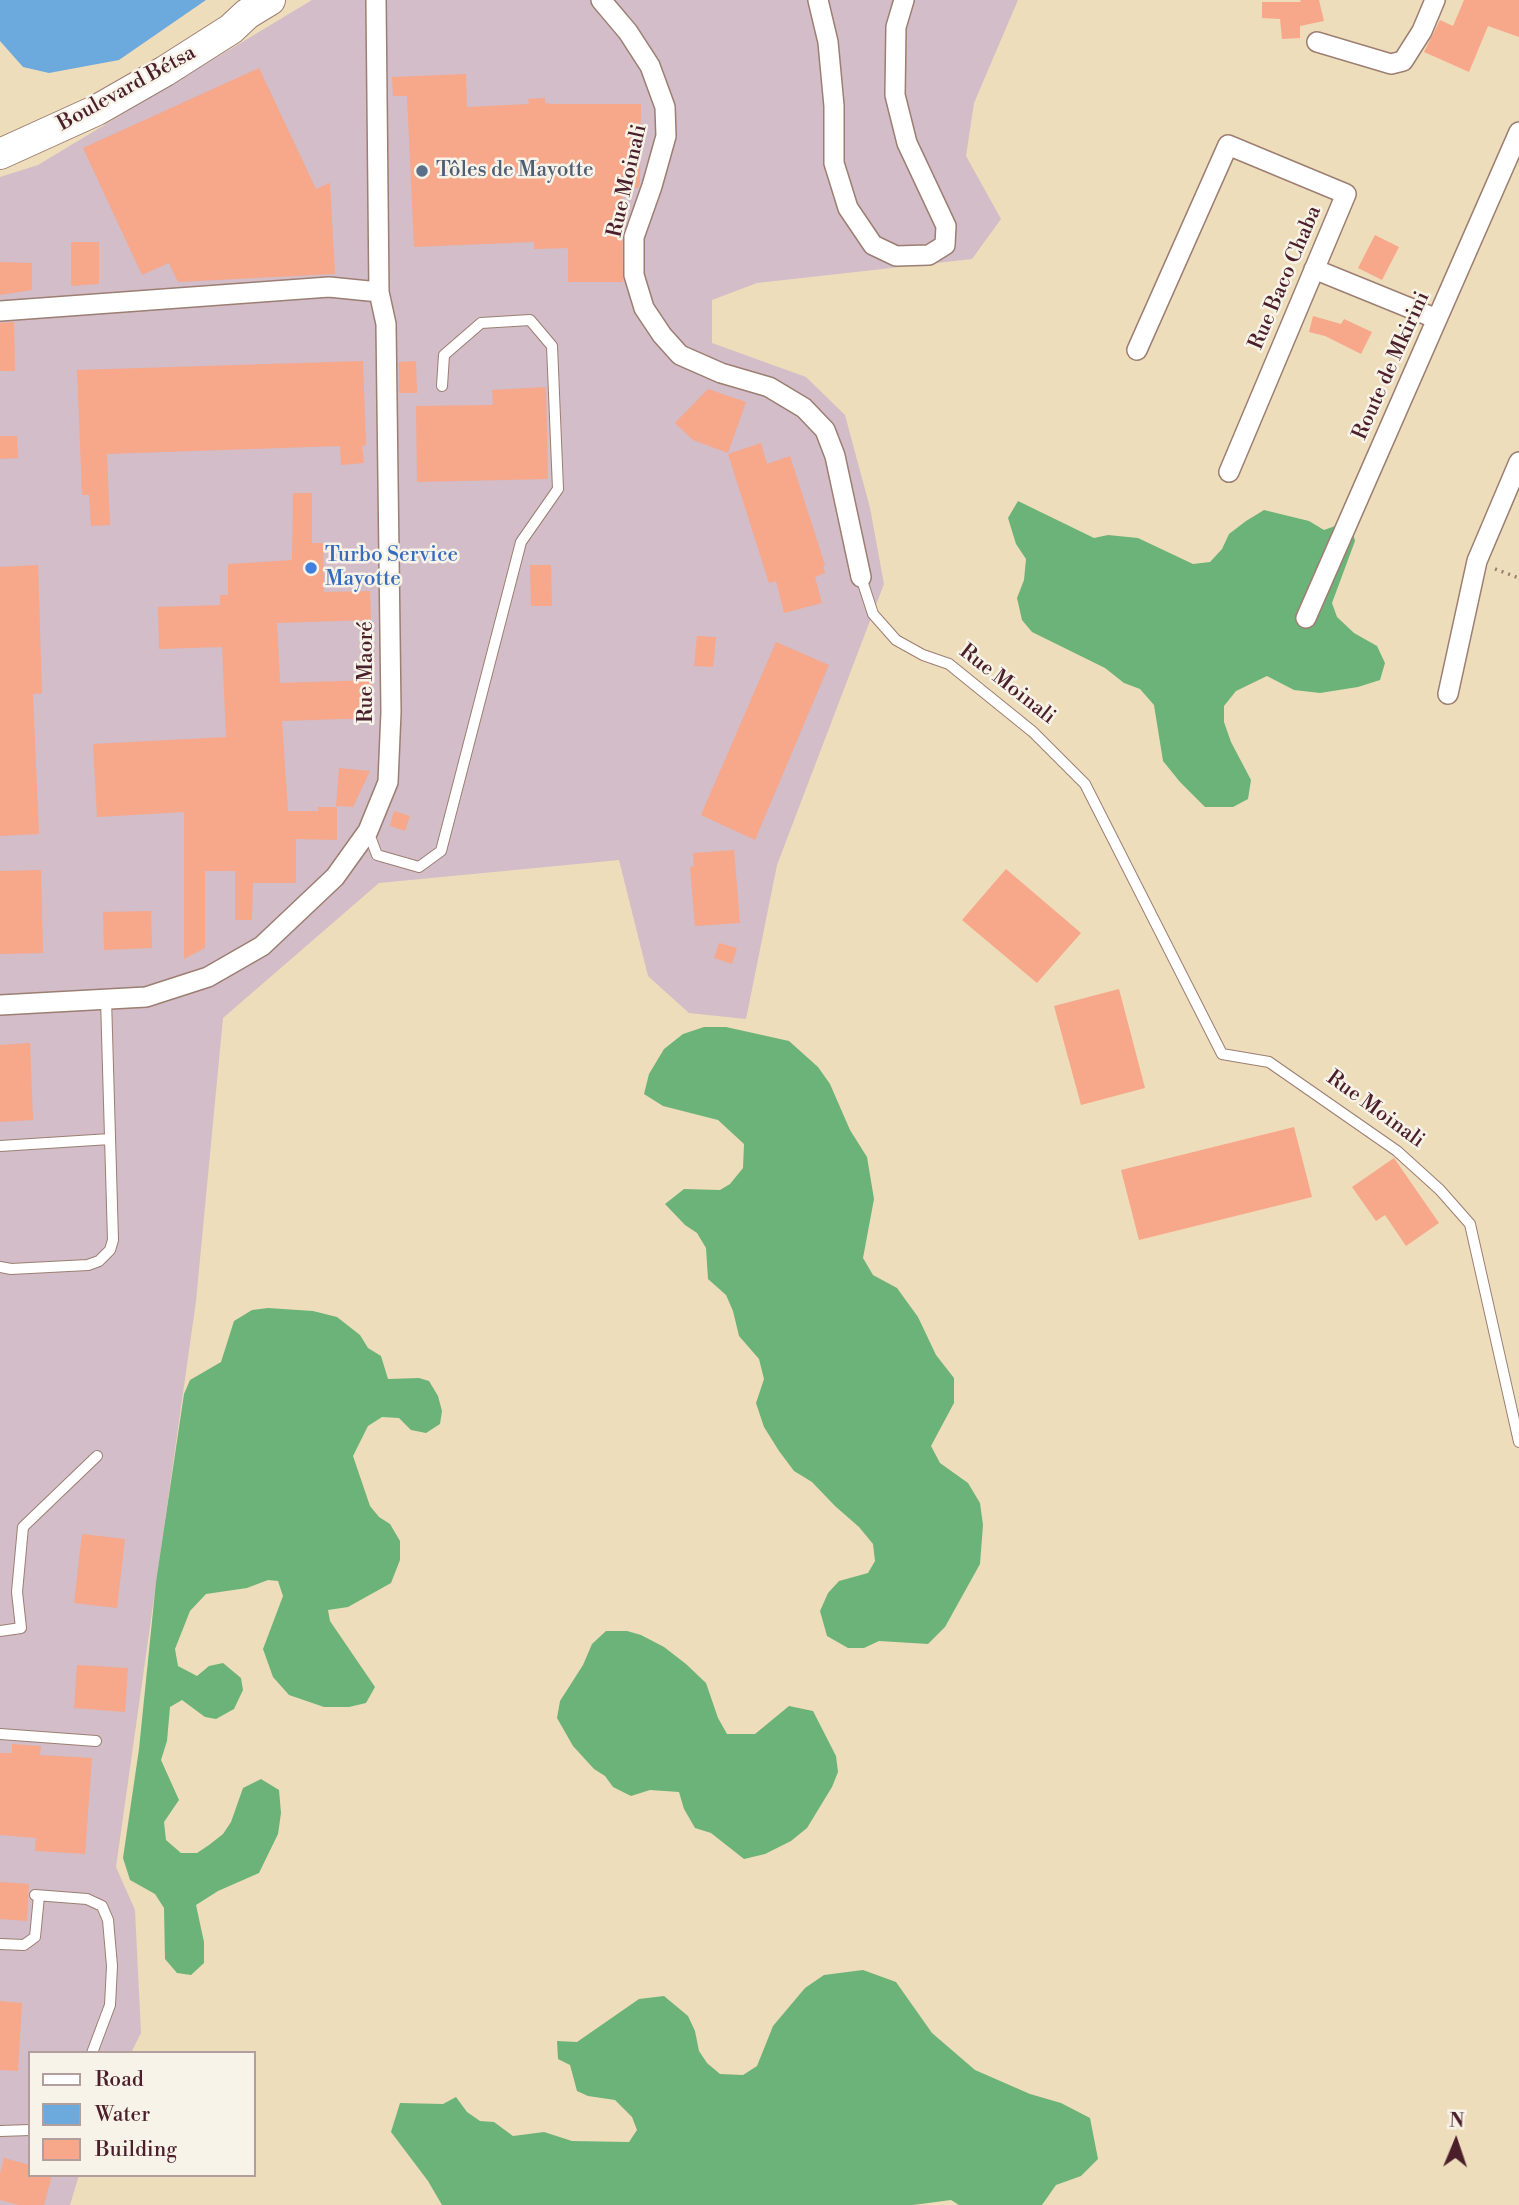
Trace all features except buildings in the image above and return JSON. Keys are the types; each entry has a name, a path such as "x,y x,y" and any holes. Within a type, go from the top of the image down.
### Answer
{"main road":[{"name":"Boulevard Bétsa","path":"0,134 108,88 223,19 259,7"},
{"name":"Boulevard Bétsa","path":"0,154 119,97 231,29 259,7"}],"street":[{"name":"Rue Maoré","path":"0,1004 146,997 208,977 262,946 335,877 368,831 388,782 391,712 386,324 380,292 376,0"},
{"name":"Rue Moinali","path":"601,0 628,32 650,66 665,107 666,136 634,237 634,275 644,308 662,335 680,355 720,373 769,387 804,408 825,430 835,456 862,578"},
{"path":"818,0 828,42 834,106 834,163 848,208 873,245 896,256 929,255 945,245 946,226 906,143 895,95 896,27 904,0"},
{"path":"1317,42 1391,64 1403,61 1435,0"},
{"name":"Route de Mkirini","path":"1307,618 1519,132"},
{"name":"Rue Baco Chaba","path":"1137,350 1228,145 1346,194 1229,472"},
{"path":"1314,269 1437,319"},
{"path":"0,312 329,287 380,292"},
{"path":"1448,694 1476,561 1519,462"}],"lane":[{"path":"368,831 377,855 419,867 441,851 521,542 558,489 552,346 530,320 481,323 444,355 442,386"},
{"name":"Rue Moinali","path":"862,578 873,614 896,640 949,664 1034,732 1085,784 1222,1054 1269,1062 1397,1151 1440,1190 1470,1224 1519,1442"},
{"path":"0,1268 88,1265 106,1256 113,1240 106,999"},
{"path":"0,1146 110,1139"},
{"path":"0,1631 21,1628 17,1592 23,1527 97,1455"},
{"path":"0,1734 96,1741"},
{"path":"0,1944 24,1945 35,1937 37,1896 87,1899 102,1906 107,1920 113,1966 110,2006 93,2051"},
{"path":"0,2131 28,2130"}],"path":[{"path":"1476,561 1519,578"}],"shaded area":[{"path":"312,0 1018,0 974,103 966,156 1001,219 972,259 757,283 712,300 712,343 806,377 845,415 870,508 884,584 777,865 746,1019 689,1013 648,976 619,860 379,883 223,1018 196,1301 116,1867 135,1910 141,2033 132,2051 28,2051 28,2177 78,2177 70,2205 0,2205 0,177 38,165"}],"green space":[{"path":"1018,501 1094,538 1108,535 1138,538 1193,564 1210,562 1222,549 1229,534 1264,510 1309,521 1324,530 1335,526 1353,533 1355,541 1332,603 1337,617 1354,633 1377,646 1385,663 1380,680 1358,687 1320,693 1294,690 1267,676 1236,691 1224,706 1224,722 1251,780 1248,799 1233,807 1205,807 1163,761 1154,705 1140,689 1124,683 1105,668 1032,632 1022,620 1017,598 1024,580 1026,559 1016,544 1008,518"},
{"path":"704,1027 726,1027 789,1041 818,1067 830,1084 850,1130 867,1157 874,1199 863,1258 873,1275 897,1288 918,1317 936,1355 954,1378 954,1403 931,1446 940,1463 968,1483 980,1503 983,1525 980,1564 945,1627 928,1644 879,1641 864,1648 848,1648 827,1636 820,1611 828,1593 839,1581 868,1573 875,1561 873,1544 812,1482 794,1471 764,1427 756,1403 764,1379 759,1359 739,1336 726,1295 708,1279 706,1248 697,1233 685,1225 665,1204 684,1189 720,1190 730,1184 743,1168 744,1144 718,1120 663,1106 644,1094 649,1074 664,1049 683,1034"},
{"path":"268,1308 313,1311 337,1317 360,1335 368,1348 381,1356 388,1379 419,1378 429,1381 438,1396 442,1411 440,1424 426,1433 411,1430 399,1418 382,1417 368,1426 353,1456 370,1506 379,1517 390,1524 400,1541 400,1560 391,1583 348,1607 328,1610 330,1621 375,1687 366,1703 349,1707 324,1707 289,1695 273,1677 263,1649 283,1596 278,1581 268,1580 247,1588 206,1594 190,1611 175,1649 178,1666 197,1676 209,1666 223,1663 241,1678 243,1690 234,1709 216,1719 205,1717 182,1700 170,1707 167,1741 161,1760 179,1800 164,1822 166,1840 181,1853 197,1853 223,1834 231,1822 243,1788 261,1779 279,1790 281,1813 278,1834 259,1873 218,1891 196,1905 204,1942 204,1963 191,1975 177,1973 165,1959 164,1908 155,1894 130,1880 123,1858 139,1749 156,1582 184,1394 190,1380 221,1362 234,1321 252,1310"},
{"path":"606,1631 627,1631 641,1635 664,1647 686,1664 706,1683 718,1718 727,1734 755,1734 789,1706 813,1711 836,1756 838,1772 807,1828 791,1841 765,1854 744,1859 711,1833 695,1828 684,1809 679,1792 650,1790 631,1796 613,1787 605,1776 594,1769 573,1746 557,1718 560,1701 583,1665 592,1644"},
{"path":"863,1970 896,1982 932,2033 975,2070 1030,2094 1061,2103 1090,2118 1098,2159 1081,2176 1056,2185 1042,2205 959,2205 951,2200 913,2205 442,2205 428,2181 391,2132 400,2103 443,2104 456,2097 467,2112 480,2121 494,2122 513,2136 544,2132 572,2141 629,2142 637,2130 632,2117 615,2100 588,2096 577,2091 570,2065 558,2059 557,2041 577,2042 639,1999 664,1996 688,2016 695,2031 699,2051 707,2063 720,2074 743,2075 757,2066 773,2026 805,1988 824,1975"}],"water":[{"path":"0,0 206,0 119,60 49,73 23,67 0,41"}],"place":[{"name":"Tôles de Mayotte","path":"422,171"},
{"name":"Turbo Service Mayotte","path":"311,568"}]}
